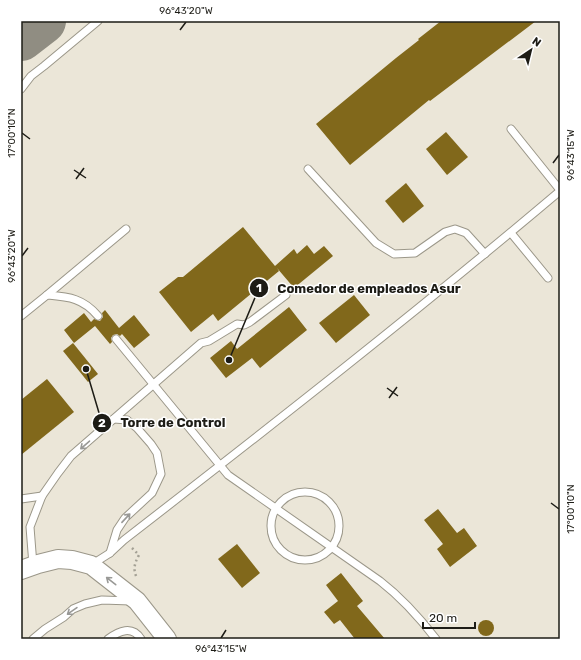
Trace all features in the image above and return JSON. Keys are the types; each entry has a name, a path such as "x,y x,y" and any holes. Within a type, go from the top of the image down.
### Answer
{"street":[{"path":"27,567 58,559 72,560 91,565 137,601 167,639"}],"lane":[{"path":"21,89 36,73 98,21"},
{"path":"91,565 110,553 124,540 485,254 560,191 511,129"},
{"path":"308,169 376,243 394,254 415,253 445,232 455,229 466,233 485,254"},
{"path":"21,316 126,229"},
{"path":"511,233 548,278"},
{"path":"47,295 73,298 88,306 98,316"},
{"path":"27,567 30,527 42,496 71,456 201,343 209,341 237,324 244,325 250,322 286,295"},
{"path":"116,339 228,475 380,580 398,595 418,616 436,639"},
{"path":"110,553 117,530 125,518 152,493 161,474 156,453 142,433 127,420 114,419"},
{"path":"307,492 319,495 329,502 336,512 339,523 338,535 332,547 324,555 312,560 299,560 286,555 277,545 272,533 272,520 276,508 285,499 296,494 307,492"},
{"path":"21,499 42,496"},
{"path":"33,639 73,609 84,604 102,600 137,601"},
{"path":"108,639 114,634 124,631 131,631 138,633 141,639"}],"building":[{"path":"441,21 536,21 430,101 429,100 350,165 316,124"},
{"path":"446,132 468,157 447,175 426,149"},
{"path":"406,183 424,206 403,223 385,201"},
{"path":"243,227 275,266 294,249 297,254 307,245 314,254 324,246 333,256 294,288 277,268 279,271 218,321 213,314 191,332 159,292 178,277 183,277"},
{"path":"354,295 370,315 336,343 319,323"},
{"path":"289,307 307,330 260,368 252,358 226,378 210,358 231,341 237,349"},
{"path":"105,310 119,328 134,315 150,335 134,348 122,334 120,336 117,334 113,335 111,338 112,342 110,344 95,326 74,343 64,330 84,313 91,322 94,319 100,321 103,317 102,313"},
{"path":"73,343 98,374 88,382 63,351"},
{"path":"47,379 74,412 21,455 21,400"},
{"path":"438,509 457,533 464,528 477,546 450,567 437,549 443,544 424,520"},
{"path":"237,544 260,573 242,588 218,559"},
{"path":"341,573 363,601 357,606 385,639 355,639 340,620 334,624 324,612 338,601 326,585"},
{"path":"483,620 489,620 494,625 492,634 489,636 483,636 478,631 478,625"}],"taxiway":[{"path":"21,38 43,21"}],"place":[{"name":"Comedor de empleados Asur","path":"229,360"},
{"name":"Torre de Control","path":"86,369"}]}
